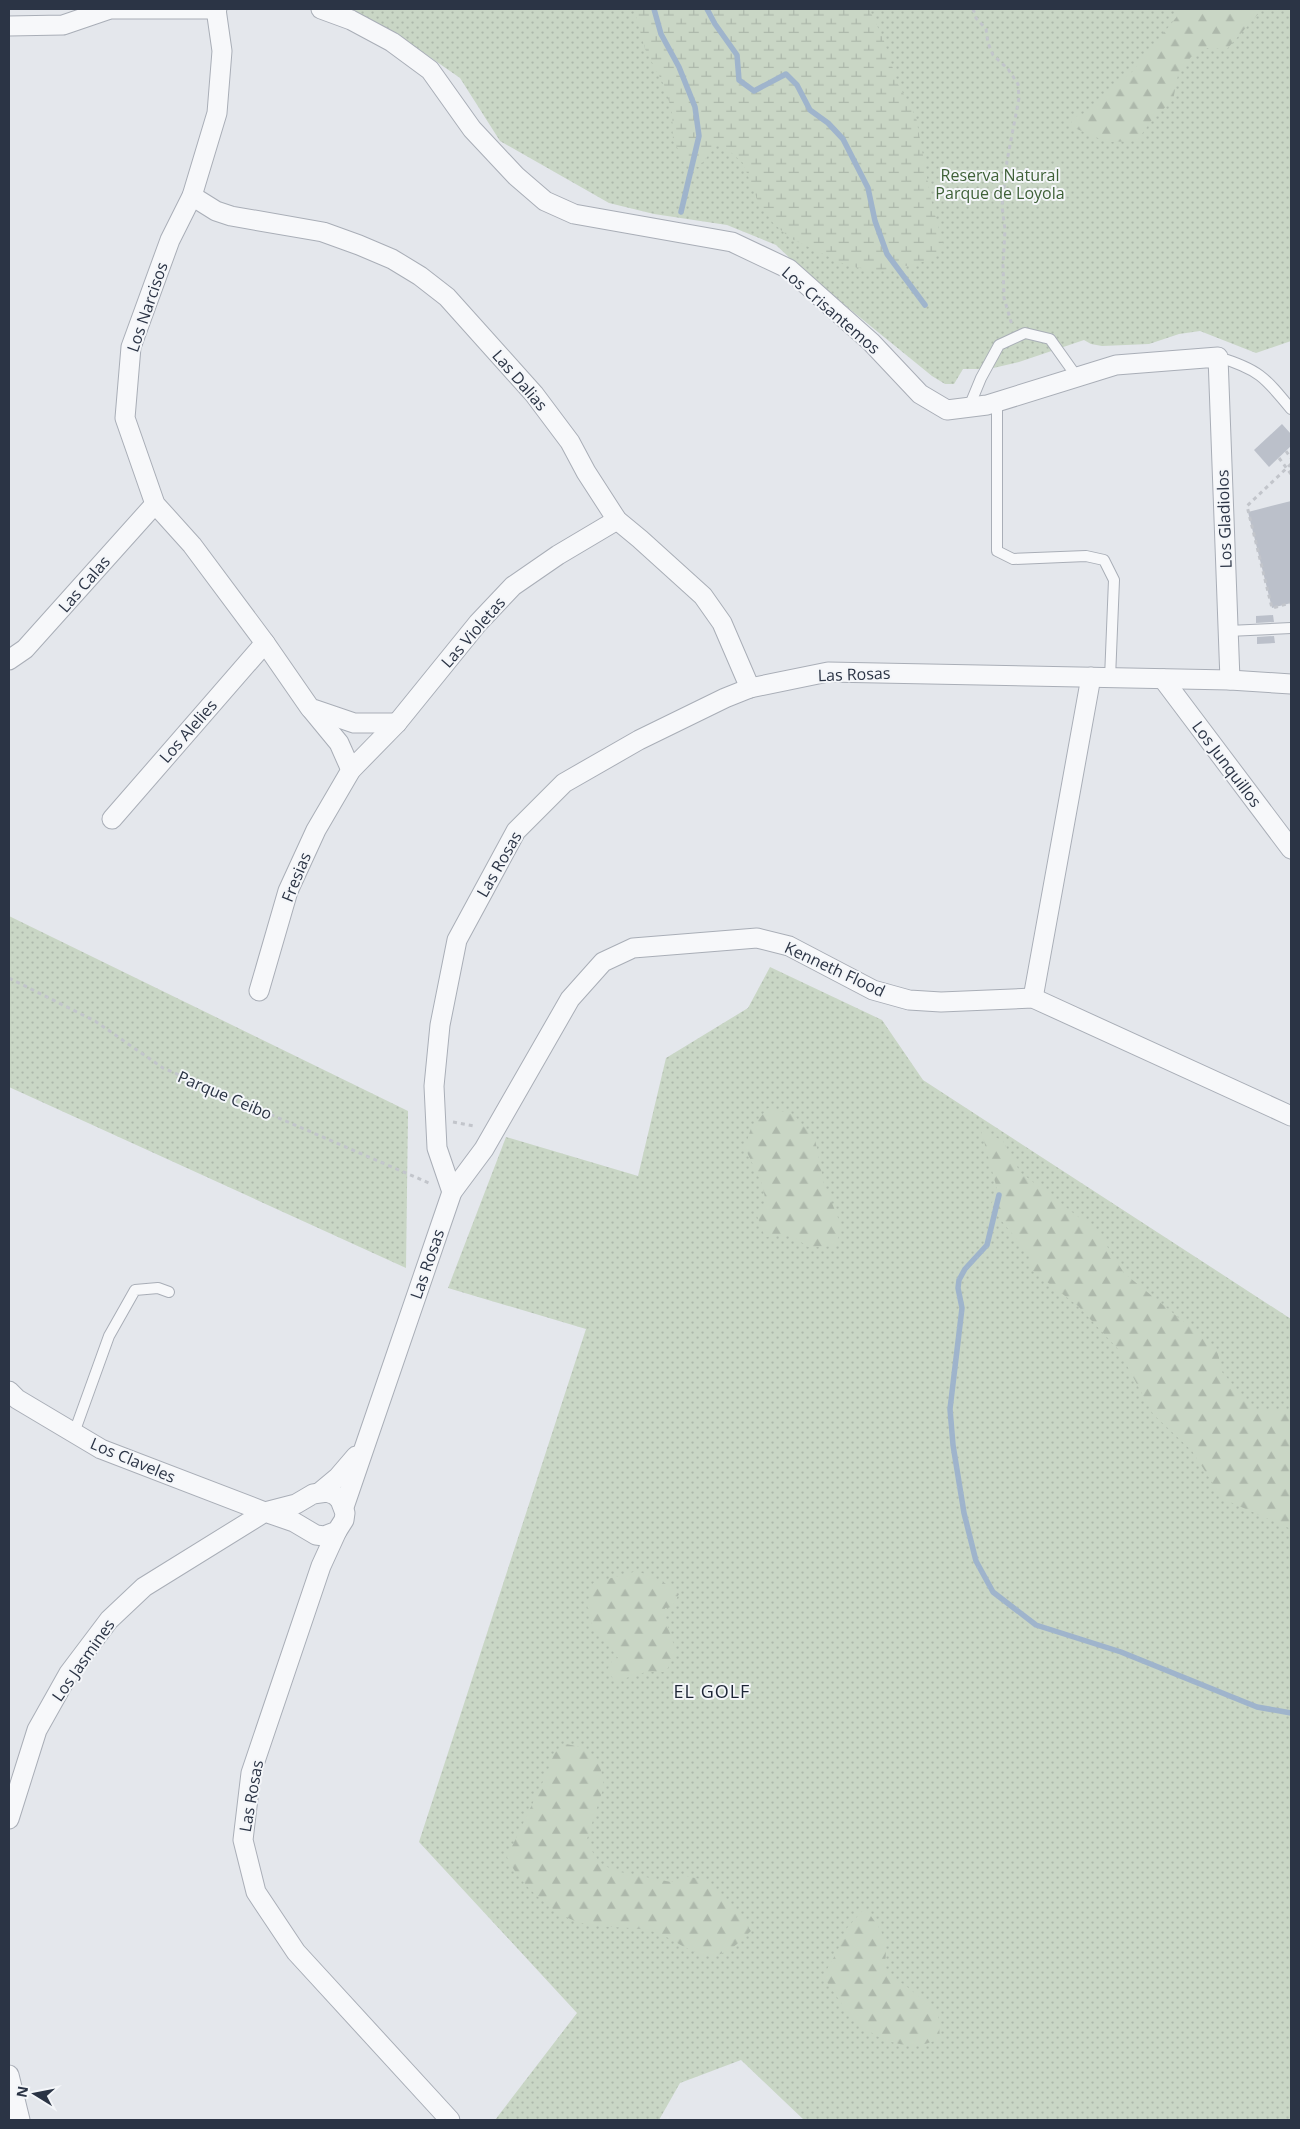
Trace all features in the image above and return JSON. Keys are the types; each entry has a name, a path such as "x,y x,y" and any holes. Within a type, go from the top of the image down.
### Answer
{"street":[{"path":"9,26 63,25 104,9 217,9"},
{"name":"Los Narcisos","path":"217,9 222,51 217,113 192,196 170,240 131,347 125,418 155,504 192,545 265,643 310,708 339,743 351,770"},
{"name":"Los Crisantemos","path":"321,9 351,20 392,42 430,70 472,129 516,176 545,201 574,214 732,242 789,269 870,342 920,394 947,410 997,402 1116,364 1218,357"},
{"name":"Las Dalias","path":"192,196 216,211 231,216 323,232 359,244 392,259 420,276 447,296 534,394 570,442 586,472 617,520 640,538 703,596 722,623 750,688"},
{"name":"Los Gladiolos","path":"1218,357 1230,680"},
{"name":"Las Calas","path":"9,660 25,649 155,504"},
{"name":"Las Violetas","path":"351,770 397,723 478,623 513,586 558,555 617,520"},
{"name":"Los Alelies","path":"112,819 265,643"},
{"name":"Las Rosas","path":"344,1507 452,1192 437,1148 434,1086 440,1025 457,940 516,831 564,783 638,740 750,688 828,672 1230,680 1291,684"},
{"path":"1033,998 1091,677"},
{"name":"Los Junquillos","path":"1163,679 1291,849"},
{"path":"310,708 354,723 397,723"},
{"name":"Fresias","path":"259,991 288,891 316,830 351,770"},
{"name":"Kenneth Flood","path":"452,1192 484,1149 570,999 603,962 633,948 757,938 789,946 874,990 909,1000 941,1002 1033,998 1291,1116"},
{"name":"Los Claveles","path":"9,1391 16,1398 101,1450 294,1522 309,1532"},
{"name":"Los Jasmines","path":"9,1819 37,1730 69,1673 108,1620 144,1587 226,1536 266,1512 287,1507 314,1495 338,1477 363,1447"},
{"path":"309,1532 324,1536 337,1531 344,1520 344,1507 335,1495 314,1495 301,1512 304,1526 309,1532 318,1552 321,1566"},
{"path":"226,1536 236,1517 231,1499"},
{"name":"Las Rosas","path":"337,1531 321,1566 251,1773 243,1840 256,1892 296,1952 450,2120"},
{"path":"9,2075 20,2120"}],"lane":[{"path":"969,407 981,378 999,346 1025,333 1050,339 1077,377"},
{"name":"Los Crisantemos","path":"1218,357 1242,364 1266,378 1291,408"},
{"path":"997,402 997,551 1013,559 1086,556 1104,560 1114,580 1110,678"},
{"path":"1228,632 1291,628"},
{"path":"74,1433 110,1336 135,1290 158,1288 169,1292"}],"path":[{"path":"973,9 976,18 986,29 988,44 993,55 1008,69 1018,84 1019,98 1007,162 1002,206 1005,230 1004,298 1015,338"},
{"path":"1286,451 1291,458"},
{"path":"1279,458 1291,474"},
{"path":"1291,464 1246,506 1272,608 1291,604"},
{"name":"Parque Ceibo","path":"9,978 95,1021 163,1068 452,1192"},
{"path":"453,1122 474,1126"}],"green space":[{"name":"Reserva Natural Parque de Loyola","path":"347,9 1291,9 1291,341 1256,353 1200,331 1179,334 1149,344 1102,346 1091,344 1084,340 1019,362 989,369 963,369 954,384 945,384 932,376 809,276 776,245 727,225 654,214 609,203 500,141 460,78 394,32"},
{"path":"634,9 869,9 883,38 898,84 916,117 931,200 944,248 933,259 911,265 878,271 848,266 790,238 773,223 757,199 743,163 719,142 699,167 688,165 673,141 672,112 665,87 645,49"},
{"path":"1183,9 1259,9 1259,13 1227,49 1206,48 1191,57 1178,75 1173,100 1151,121 1137,141 1107,142 1070,126 1073,118 1087,112 1097,100 1133,71"},
{"path":"9,916 408,1111 406,1268 9,1087"},
{"path":"770,967 882,1020 923,1080 1291,1319 1291,2120 804,2120 741,2060 680,2083 659,2120 495,2120 577,2013 419,1842 586,1329 448,1288 506,1137 638,1176 666,1058 748,1008"},
{"path":"768,1108 793,1114 815,1139 824,1184 839,1220 840,1233 835,1246 808,1247 790,1234 765,1237 756,1213 766,1202 762,1184 745,1148 751,1128"},
{"path":"981,1130 1003,1141 1020,1172 1098,1232 1124,1273 1217,1349 1222,1372 1254,1409 1285,1410 1291,1416 1291,1529 1223,1499 1192,1451 1153,1414 1118,1349 1078,1306 1029,1268 1029,1254 991,1205 997,1189"},
{"path":"637,1571 662,1581 679,1594 672,1607 665,1608 666,1621 676,1651 666,1672 646,1672 616,1681 606,1672 612,1661 618,1658 590,1621 587,1605 593,1583"},
{"path":"566,1744 581,1747 599,1760 604,1786 586,1842 600,1863 615,1871 671,1882 686,1876 708,1881 722,1898 734,1908 751,1931 729,1950 719,1955 707,1956 658,1933 575,1921 551,1907 529,1888 512,1867 507,1857 548,1771 554,1753"},
{"path":"865,1908 884,1937 886,1951 884,1971 938,2012 940,2039 920,2045 900,2044 873,2034 850,2014 823,1976 837,1952 847,1928"}],"building":[{"path":"1282,424 1291,434 1291,446 1269,467 1254,450"},
{"path":"1291,501 1291,603 1272,608 1248,512"},
{"path":"1273,615 1274,622 1256,623 1256,616"},
{"path":"1274,636 1275,643 1257,644 1257,637"}],"waterway":[{"path":"654,9 661,34 679,67 695,107 699,136 681,212"},
{"path":"707,9 737,55 739,80 754,91 786,74 797,85 810,110 828,123 843,139 868,188 875,221 887,254 925,305"},
{"path":"999,1195 987,1245 965,1269 959,1280 958,1288 962,1308 950,1409 953,1445 964,1513 976,1561 993,1592 1036,1625 1121,1652 1257,1707 1291,1713"}],"district":[{"name":"EL GOLF","path":"712,1691"}]}
